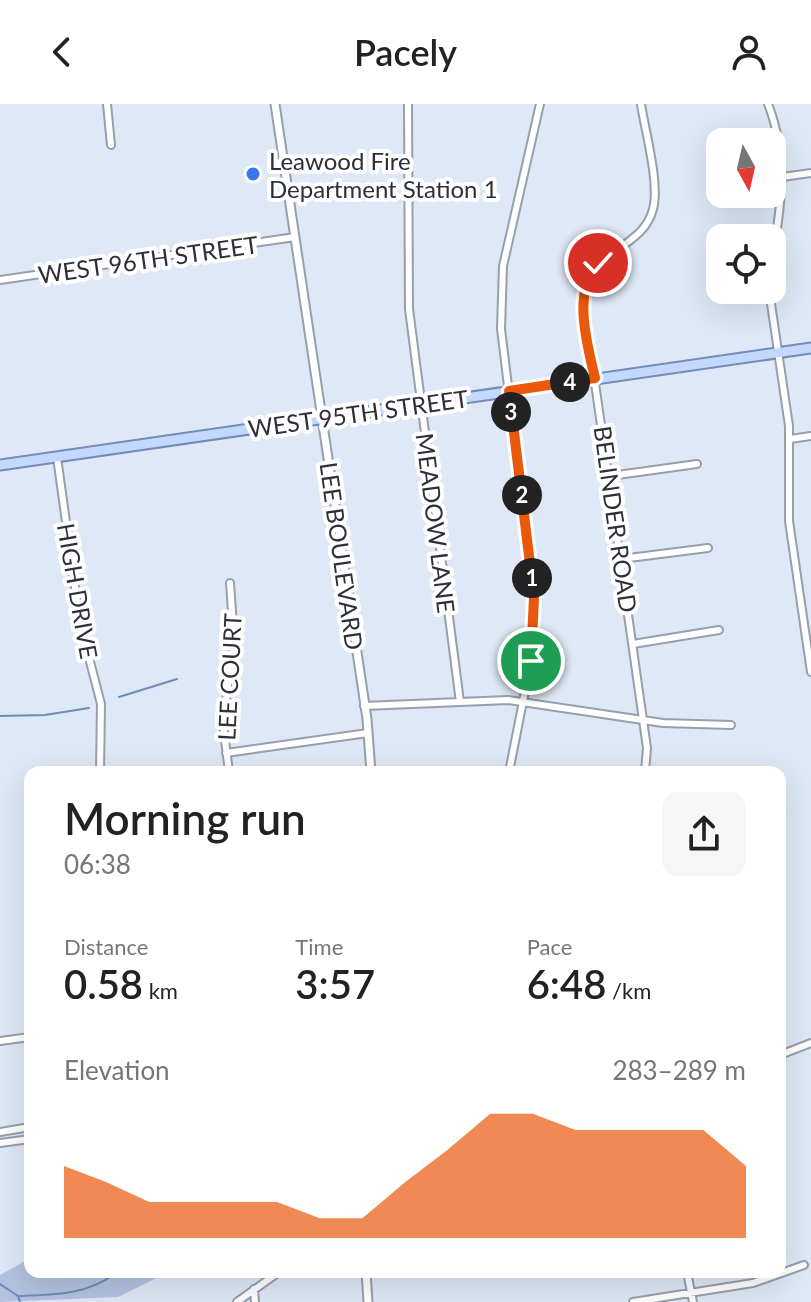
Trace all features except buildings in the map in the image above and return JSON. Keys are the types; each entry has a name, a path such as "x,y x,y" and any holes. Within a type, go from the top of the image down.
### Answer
{"main road":[{"name":"WEST 95TH STREET","path":"0,465 811,348"}],"street":[{"path":"107,104 111,145"},
{"name":"LEE BOULEVARD","path":"275,104 371,766"},
{"name":"MEADOW LANE","path":"408,104 408,292 460,702"},
{"path":"510,766 536,614 500,291 540,104"},
{"name":"BELINDER ROAD","path":"641,104 654,204 647,224 598,263 584,284 583,299 633,644 643,721 645,766"},
{"path":"768,104 775,128"},
{"path":"786,176 811,173"},
{"name":"WEST 96TH STREET","path":"0,280 295,237"},
{"path":"771,304 790,439 789,521 811,672"},
{"path":"790,439 811,436"},
{"name":"HIGH DRIVE","path":"57,457 80,623 101,704 100,766"},
{"path":"610,476 697,464"},
{"path":"621,559 708,548"},
{"name":"LEE COURT","path":"228,766 224,700 234,640 230,583"},
{"path":"633,644 719,630"},
{"path":"364,706 523,701 643,721 731,725"},
{"path":"226,753 368,733"},
{"path":"0,1041 24,1038"},
{"path":"786,1053 811,1043"},
{"path":"0,1132 24,1128"},
{"path":"0,1143 24,1140"},
{"path":"786,1271 804,1265"},
{"path":"237,1302 270,1278"},
{"path":"366,1278 368,1302"},
{"path":"688,1278 693,1302"},
{"path":"633,1302 753,1283 767,1278"},
{"path":"254,1289 255,1302"}],"shaded area":[{"path":"24,1262 24,1278 157,1278 118,1297 0,1302 0,1275"}],"waterway":[{"path":"119,697 177,679"},
{"path":"0,716 45,715 89,708"},
{"path":"18,1296 83,1289 109,1278"},
{"path":"0,1284 18,1296 20,1302"}],"place":[{"name":"Leawood Fire Department Station 1","path":"253,174"}],"route":[{"path":"531,661 536,614 509,391 595,378 583,299 584,284 598,263"}]}
